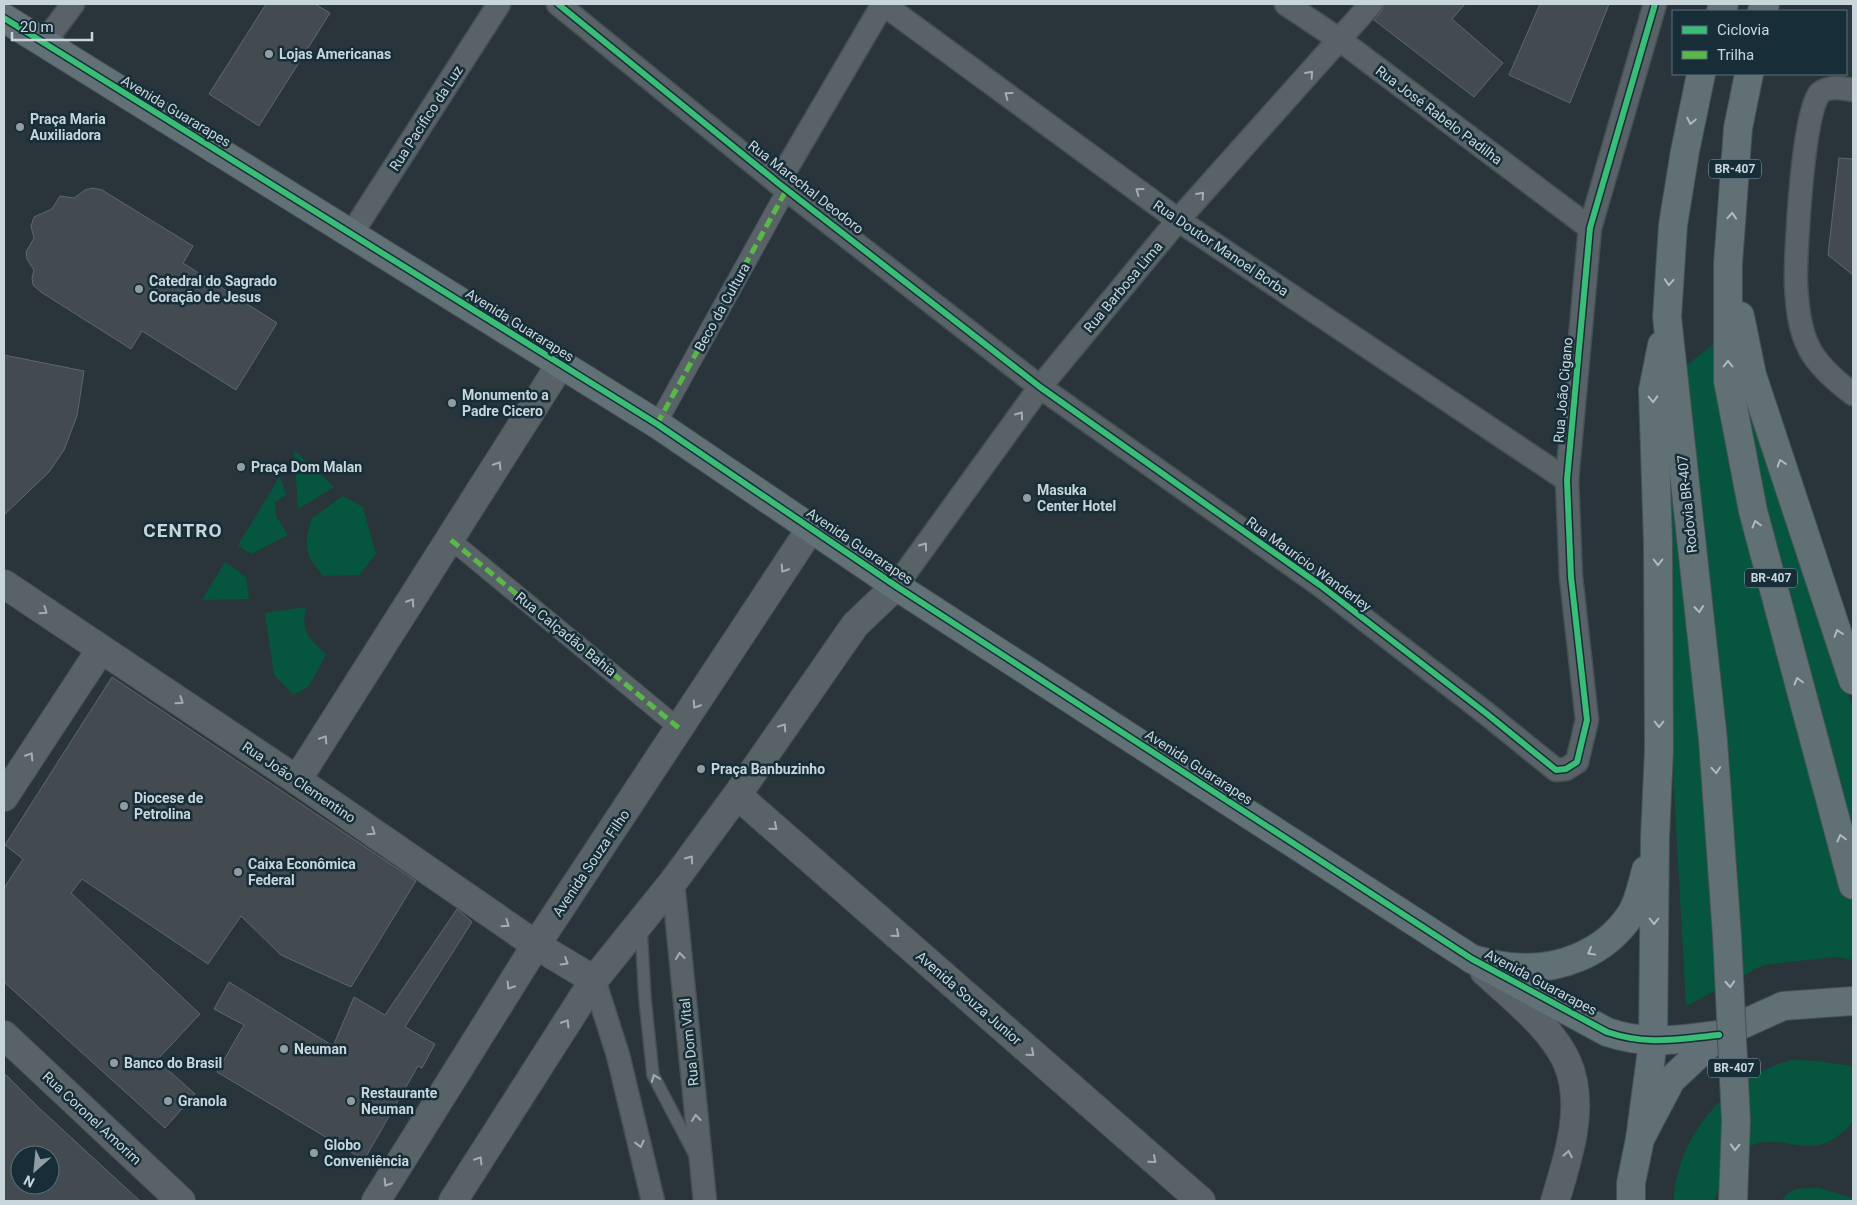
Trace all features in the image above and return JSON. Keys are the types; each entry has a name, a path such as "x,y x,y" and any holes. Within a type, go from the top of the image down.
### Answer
{"highway":[{"name":"Rodovia BR-407","path":"1701,75 1684,151 1673,225 1667,317 1714,740 1728,936 1736,1121 1733,1201"},
{"name":"BR-407","path":"1749,75 1738,128 1728,264 1728,381 1751,502 1853,885"},
{"path":"1728,264 1752,375 1853,680"},
{"path":"1631,1201 1631,1183 1640,1139 1653,1042 1655,837 1659,749 1658,574 1653,390 1667,317"},
{"path":"1472,960 1510,967 1537,967 1566,962 1590,953 1612,938 1631,913 1641,890 1655,837"},
{"path":"1640,1139 1671,1080 1719,1035 1783,1006 1853,1001"}],"main road":[{"name":"Avenida Guararapes","path":"4,18 657,424 896,586 1472,960 1607,1032 1629,1040 1653,1042 1719,1035"},
{"path":"297,780 451,540 560,365"},
{"name":"Avenida Souza Filho","path":"376,1201 536,945 680,729 810,528"},
{"name":"Rua João Clementino","path":"4,584 297,780 536,945 594,980"},
{"path":"453,1201 594,980 673,882 737,795 855,625 896,586"},
{"path":"4,797 100,649"},
{"name":"Avenida Souza Junior","path":"737,795 1200,1201"},
{"path":"1472,960 1519,1003 1551,1037 1567,1062 1574,1091 1574,1120 1565,1169 1555,1201"},
{"name":"Rua Coronel Amorim","path":"4,1035 181,1201"}],"street":[{"path":"43,44 73,4"},
{"name":"Rua Pacífico da Luz","path":"352,233 499,4"},
{"name":"Rua Marechal Deodoro","path":"558,4 783,186 1040,386"},
{"path":"783,186 883,4"},
{"name":"Rua Doutor Manoel Borba","path":"883,4 1178,220 1567,480"},
{"name":"Rua José Rabelo Padilha","path":"1286,4 1340,40 1590,228"},
{"name":"Rua Barbosa Lima","path":"896,586 1040,386 1178,220 1371,4"},
{"name":"Rua João Cigano","path":"1556,770 1566,770 1577,762 1588,720 1570,577 1567,480 1590,228 1655,4"},
{"path":"1844,388 1809,348 1800,319 1796,283 1800,208 1808,123 1813,103 1819,94 1825,90 1844,88 1853,90"},
{"name":"Beco da Cultura","path":"657,424 783,186"},
{"name":"Rua Maurício Wanderley","path":"1040,386 1320,586 1556,770"},
{"name":"Rua Calçadão Bahia","path":"451,540 680,729"},
{"name":"Rua Dom Vital","path":"673,882 705,1201"},
{"path":"594,980 618,1056 653,1201"}],"lane":[{"path":"641,922 645,1000 653,1075 702,1168"}],"green space":[{"path":"1734,328 1853,709 1853,960 1835,957 1763,965 1686,1006 1673,772 1664,383"},
{"path":"294,450 334,487 298,509"},
{"path":"280,476 286,495 275,502 276,516 288,535 251,554 238,545"},
{"path":"343,496 363,507 376,554 359,575 323,576 312,561 307,549 307,536 311,519"},
{"path":"225,562 246,577 249,599 202,600"},
{"path":"306,607 304,623 307,634 326,654 309,686 294,695 274,675 265,613"},
{"path":"1791,1060 1818,1061 1851,1066 1853,1071 1854,1106 1852,1120 1848,1128 1826,1142 1814,1146 1780,1142 1757,1143 1741,1152 1714,1201 1674,1201 1677,1177 1684,1154 1695,1132 1710,1112 1746,1080 1768,1068"},
{"path":"1819,1188 1853,1198 1853,1201 1782,1201 1788,1193 1793,1191"}],"building":[{"name":"Lojas Americanas","path":"266,4 315,4 330,13 259,126 209,94"},
{"path":"1384,4 1465,4 1452,19 1503,63 1474,97 1374,20 1381,12"},
{"path":"1540,4 1609,4 1570,103 1509,75"},
{"path":"1839,158 1853,159 1853,275 1828,255"},
{"name":"Catedral do Sagrado Coração de Jesus","path":"93,188 102,190 193,246 183,263 277,323 236,390 142,331 131,349 33,285 34,270 27,259 26,252 34,238 31,226 34,217 52,209 60,196 74,198 85,190"},
{"path":"4,355 84,371 77,416 64,450 49,472 4,515"},
{"path":"112,677 416,881 351,987 281,955 241,916 208,964 82,879 71,893 200,1014 157,1060 195,1094 165,1128 4,982 4,888 23,859 5,845"},
{"name":"Neuman","path":"457,909 472,922 405,1027 435,1044 422,1068 418,1066 364,1160 217,1072 244,1025 214,1009 229,982 333,1046 354,997 385,1015"},
{"path":"4,1073 38,1107 140,1201 4,1201"}],"marked path":[{"path":"657,424 787,189"},
{"path":"451,540 680,729"}],"cycle path":[{"path":"558,4 778,183 1040,387 1320,585 1487,714 1556,770 1566,769 1577,762 1587,720 1571,577 1567,480 1590,228 1655,4"},
{"path":"4,18 657,424 896,586 1472,959 1607,1032 1636,1039 1650,1040 1676,1040 1719,1035"}],"place":[{"name":"Lojas Americanas","path":"269,54"},
{"name":"Praça Maria Auxiliadora","path":"20,127"},
{"name":"Catedral do Sagrado Coração de Jesus","path":"139,289"},
{"name":"Monumento a Padre Cicero","path":"452,403"},
{"name":"Praça Dom Malan","path":"241,467"},
{"name":"Masuka Center Hotel","path":"1027,498"},
{"name":"Praça Banbuzinho","path":"701,769"},
{"name":"Diocese de Petrolina","path":"124,806"},
{"name":"Caixa Econômica Federal","path":"238,872"},
{"name":"Neuman","path":"284,1049"},
{"name":"Banco do Brasil","path":"114,1063"},
{"name":"Granola","path":"168,1101"},
{"name":"Restaurante Neuman","path":"351,1101"},
{"name":"Globo Conveniência","path":"314,1153"}],"district":[{"name":"CENTRO","path":"183,530"}]}
